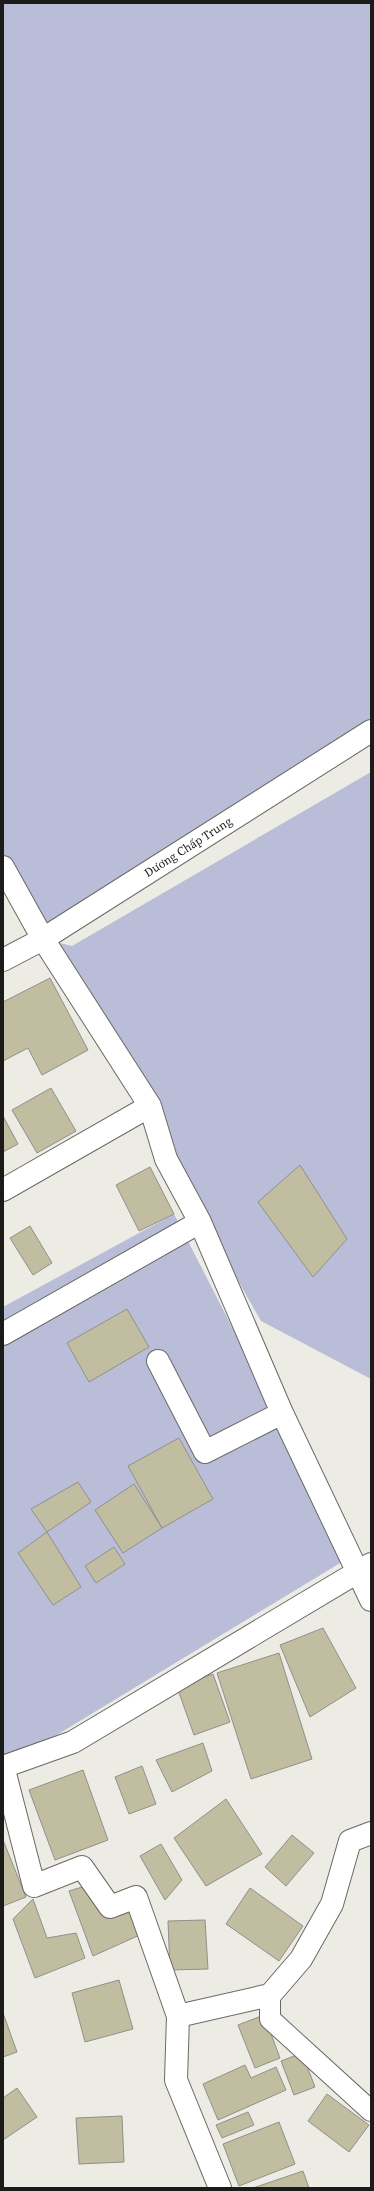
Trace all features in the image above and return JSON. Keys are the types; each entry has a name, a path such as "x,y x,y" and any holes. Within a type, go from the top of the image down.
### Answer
{"street":[{"name":"Dương Chấp Trung","path":"3,960 43,939 371,731"},
{"path":"3,867 43,939 150,1106 166,1159 200,1222 282,1413 364,1568 371,1600"},
{"path":"3,1190 150,1106"},
{"path":"3,1334 200,1222"},
{"path":"158,1361 205,1452 282,1413"},
{"path":"220,2188 176,2080 178,2016 136,1897 110,1907 82,1867 34,1886 3,1767 73,1742 364,1568"},
{"path":"178,2016 270,1995 301,1959 332,1904 350,1841 371,1833"}],"lane":[{"path":"270,1995 270,2019 371,2111"}],"shaded area":[{"path":"3,3 371,3 371,742 44,939 3,867"},
{"path":"371,772 371,1379 261,1321 44,939 72,946"},
{"path":"174,1214 350,1557 4,1767 3,1307"}],"building":[{"path":"50,978 88,1050 42,1075 28,1048 3,1061 3,1002"},
{"path":"51,1088 76,1131 37,1153 12,1110"},
{"path":"3,1116 18,1144 3,1152"},
{"path":"300,1165 347,1239 313,1277 258,1202"},
{"path":"150,1167 174,1214 139,1231 116,1185"},
{"path":"30,1226 52,1263 33,1275 10,1238"},
{"path":"127,1309 149,1347 89,1382 67,1343"},
{"path":"179,1438 213,1499 162,1528 128,1466"},
{"path":"78,1482 91,1502 47,1532 31,1509"},
{"path":"134,1484 162,1528 123,1553 95,1510"},
{"path":"47,1532 81,1587 53,1605 18,1553"},
{"path":"114,1547 125,1564 96,1583 85,1566"},
{"path":"323,1628 356,1688 310,1717 280,1645"},
{"path":"279,1653 312,1759 251,1779 217,1673"},
{"path":"213,1674 230,1722 194,1735 177,1687"},
{"path":"203,1743 212,1771 172,1792 156,1760"},
{"path":"142,1766 156,1804 129,1814 115,1777"},
{"path":"83,1770 108,1840 55,1860 29,1790"},
{"path":"226,1799 262,1854 206,1886 174,1838"},
{"path":"292,1835 314,1853 286,1886 265,1867"},
{"path":"3,1840 26,1897 3,1906"},
{"path":"161,1844 182,1880 165,1900 140,1856"},
{"path":"92,1884 132,1907 142,1934 93,1956 69,1891"},
{"path":"250,1888 303,1926 279,1961 226,1924"},
{"path":"33,1899 47,1938 76,1933 85,1958 35,1978 13,1919"},
{"path":"205,1920 208,1969 170,1970 168,1921"},
{"path":"119,1980 133,2029 85,2042 72,1993"},
{"path":"3,2013 17,2052 3,2057"},
{"path":"264,2015 280,2058 255,2068 238,2025"},
{"path":"302,2053 315,2087 294,2095 281,2061"},
{"path":"245,2065 251,2078 276,2067 286,2090 218,2120 203,2084"},
{"path":"17,2088 37,2117 3,2140 3,2098"},
{"path":"327,2094 369,2125 349,2152 308,2121"},
{"path":"248,2112 254,2125 222,2138 216,2125"},
{"path":"122,2116 124,2162 79,2164 76,2118"},
{"path":"279,2122 295,2164 239,2186 223,2144"},
{"path":"303,2171 309,2188 253,2188"}]}
